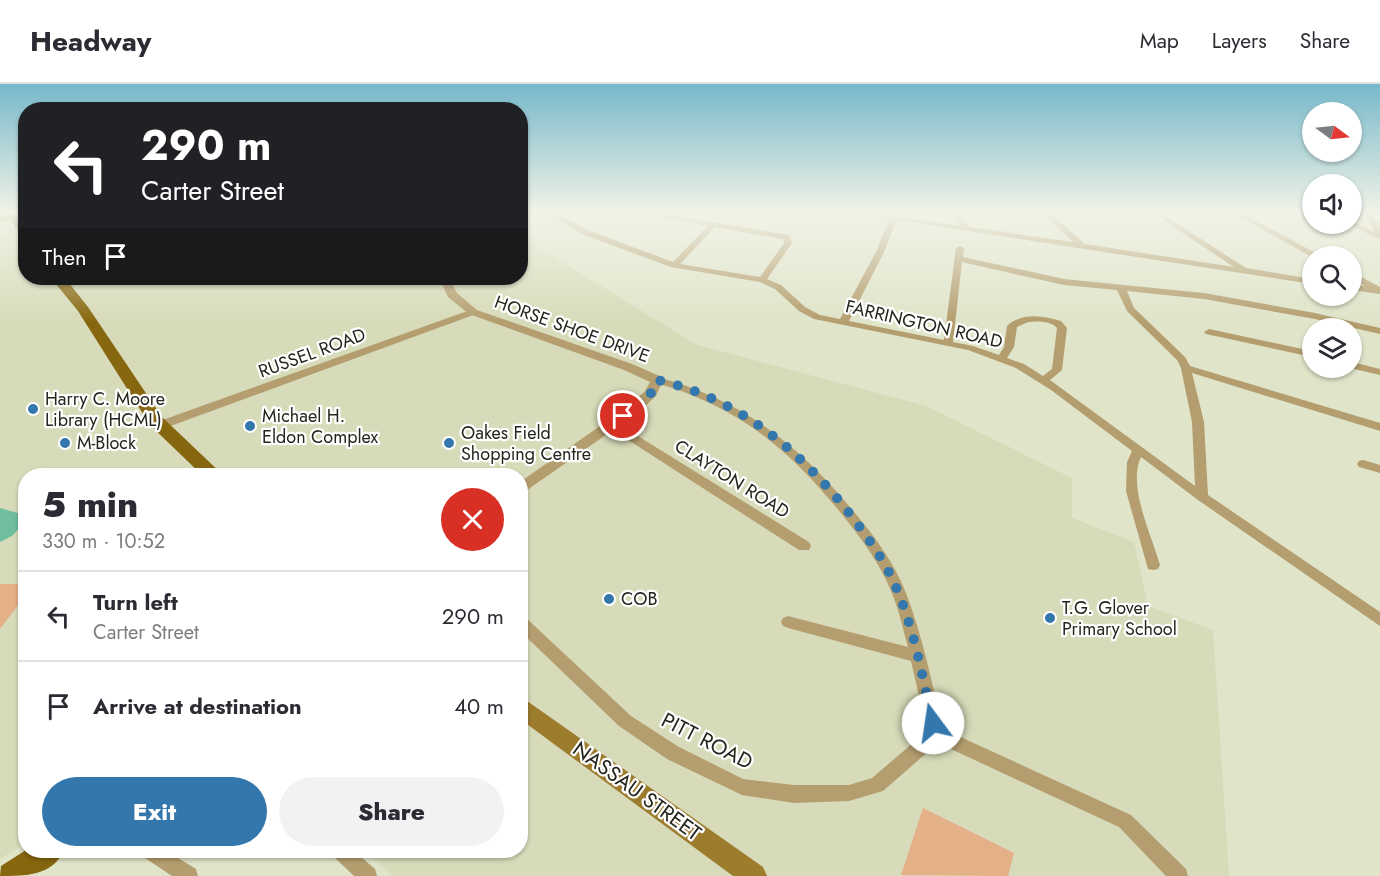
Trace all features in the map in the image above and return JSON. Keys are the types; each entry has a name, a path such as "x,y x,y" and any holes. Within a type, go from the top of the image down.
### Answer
{"main road":[{"path":"64,285 83,307 137,394 161,425 206,468"},
{"name":"NASSAU STREET","path":"528,712 754,876"},
{"path":"11,876 39,858"}],"street":[{"name":"FARRINGTON ROAD","path":"630,249 674,265 762,280 778,287 809,314 843,323 948,343 1002,358 1044,380 1202,497 1380,621"},
{"path":"674,265 690,249"},
{"path":"762,280 784,249"},
{"path":"843,323 881,249"},
{"path":"948,343 960,249"},
{"path":"1097,249 1302,279"},
{"path":"1213,249 1246,270"},
{"path":"960,259 1064,282 1204,296 1315,316 1380,331"},
{"path":"1362,281 1380,291"},
{"name":"HORSE SHOE DRIVE","path":"447,285 452,295 473,312 628,367 657,380 697,391 767,429 826,484 878,551 898,592 917,656 936,734"},
{"path":"1121,288 1130,309 1181,359 1186,368 1198,422 1202,497"},
{"path":"1362,288 1380,291"},
{"name":"RUSSEL ROAD","path":"161,425 473,312"},
{"path":"1002,358 1009,347 1012,326 1017,322 1042,319 1058,323 1062,328 1057,370 1044,380"},
{"path":"1209,332 1302,352"},
{"path":"1186,368 1380,428"},
{"path":"1362,368 1380,372"},
{"path":"528,484 645,399 657,380"},
{"name":"CLAYTON ROAD","path":"612,424 804,546"},
{"path":"1138,450 1131,459 1131,479 1138,516 1153,565"},
{"path":"1363,464 1380,469"},
{"path":"788,622 917,656"},
{"name":"PITT ROAD","path":"528,629 625,721 673,753 742,787 794,794 849,793 878,785 936,734"},
{"path":"936,734 1125,821 1179,876"},
{"path":"161,858 189,876"},
{"path":"348,858 368,876"}],"shaded area":[{"path":"0,249 18,249 18,285 528,285 528,249 541,249 697,345 926,406 1072,478 1072,518 1134,542 1148,606 1213,630 1229,876 394,876 372,858 528,858 528,468 18,468 18,847 0,859"},
{"path":"0,508 18,513 18,530 12,536 0,542"},
{"path":"0,584 18,584 18,605 0,629"},
{"path":"923,808 1014,853 1008,876 901,875"}],"place":[{"name":"Harry C. Moore Library (HCML)","path":"33,409"},
{"name":"Michael H. Eldon Complex","path":"250,426"},
{"name":"M-Block","path":"65,443"},
{"name":"Oakes Field Shopping Centre","path":"449,443"},
{"name":"COB","path":"609,599"},
{"name":"T.G. Glover Primary School","path":"1050,618"}],"route":[{"path":"623,416 651,393 657,380 697,391 767,429 826,484 878,551 898,592 933,723"}]}
